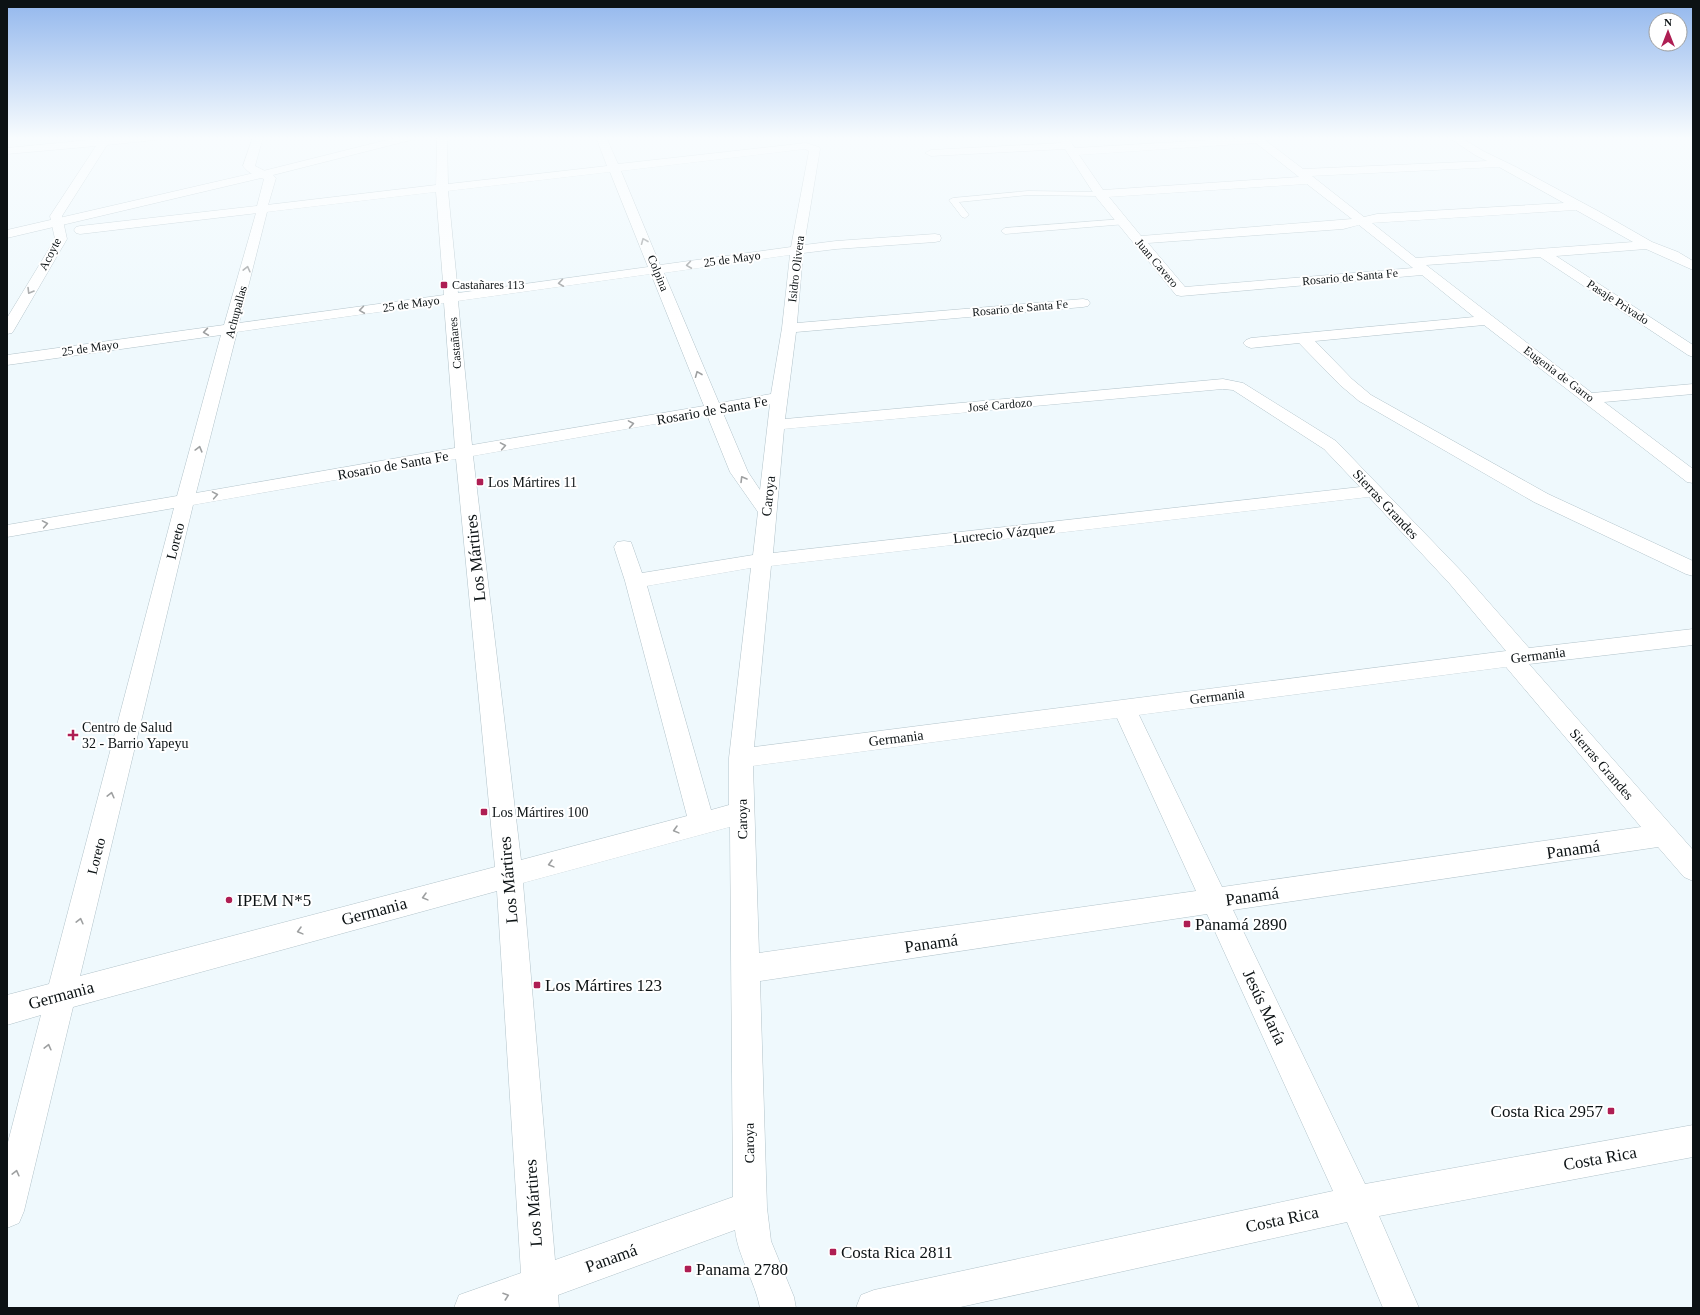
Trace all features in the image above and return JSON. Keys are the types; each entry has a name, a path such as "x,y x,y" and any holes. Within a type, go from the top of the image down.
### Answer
{"street":[{"name":"Acoyte","path":"7,330 61,239 56,216 67,198"},
{"path":"7,240 171,198"},
{"name":"Achupallas","path":"185,500 232,328 265,198"},
{"path":"7,234 358,198"},
{"name":"Castañares","path":"443,198 464,453"},
{"name":"Colpina","path":"627,198 739,472 744,482 766,510"},
{"name":"Isidro Olivera","path":"789,328 797,250 806,198"},
{"name":"Juan Cavero","path":"1104,198 1181,292"},
{"name":"Eugenia de Garro","path":"1333,198 1487,320 1693,478"},
{"path":"1565,198 1647,245 1673,255 1693,266"},
{"path":"1138,240 1343,225 1377,218 1578,206"},
{"name":"25 de Mayo","path":"7,360 797,250 836,245 935,238"},
{"name":"Rosario de Santa Fe","path":"1181,292 1543,253 1647,245"},
{"name":"Pasaje Privado","path":"1543,253 1693,352"},
{"name":"Rosario de Santa Fe","path":"789,328 1084,303"},
{"path":"1251,343 1487,320"},
{"name":"Caroya","path":"778,1308 776,1297 754,1240 750,1208 741,758 766,510 789,328"},
{"path":"1303,338 1350,386 1365,398 1541,498 1693,569"},
{"name":"José Cardozo","path":"776,425 1223,384"},
{"name":"Sierras Grandes","path":"1223,384 1237,386 1330,445 1457,579 1517,657 1663,835 1693,869"},
{"path":"1590,398 1693,389"},
{"name":"Rosario de Santa Fe","path":"7,531 779,398"},
{"name":"Los Mártires","path":"464,453 509,875 540,1296"},
{"name":"Lucrecio Vázquez","path":"635,581 762,560 1374,491"},
{"name":"Loreto","path":"7,1211 185,500"},
{"path":"624,547 635,581 702,823"},
{"name":"Germania","path":"741,758 1517,657 1693,638"},
{"name":"Jesús María","path":"1124,708 1356,1203 1401,1308"},
{"name":"Germania","path":"7,1010 741,813"},
{"name":"Panamá","path":"746,970 1663,835"},
{"name":"Costa Rica","path":"874,1308 1356,1203 1693,1141"},
{"name":"Panamá","path":"472,1308 540,1296 750,1208"}],"lane":[{"path":"965,215 952,200 970,198"},
{"path":"1005,231 1123,222"}],"place":[{"name":"Castañares 113","path":"444,285"},
{"name":"Los Mártires 11","path":"480,482"},
{"name":"Centro de Salud 32 - Barrio Yapeyu","path":"73,735"},
{"name":"Los Mártires 100","path":"484,812"},
{"name":"IPEM N*5","path":"229,900"},
{"name":"Panamá 2890","path":"1187,924"},
{"name":"Los Mártires 123","path":"537,985"},
{"name":"Costa Rica 2957","path":"1611,1111"},
{"name":"Costa Rica 2811","path":"833,1252"},
{"name":"Panama 2780","path":"688,1269"}]}
